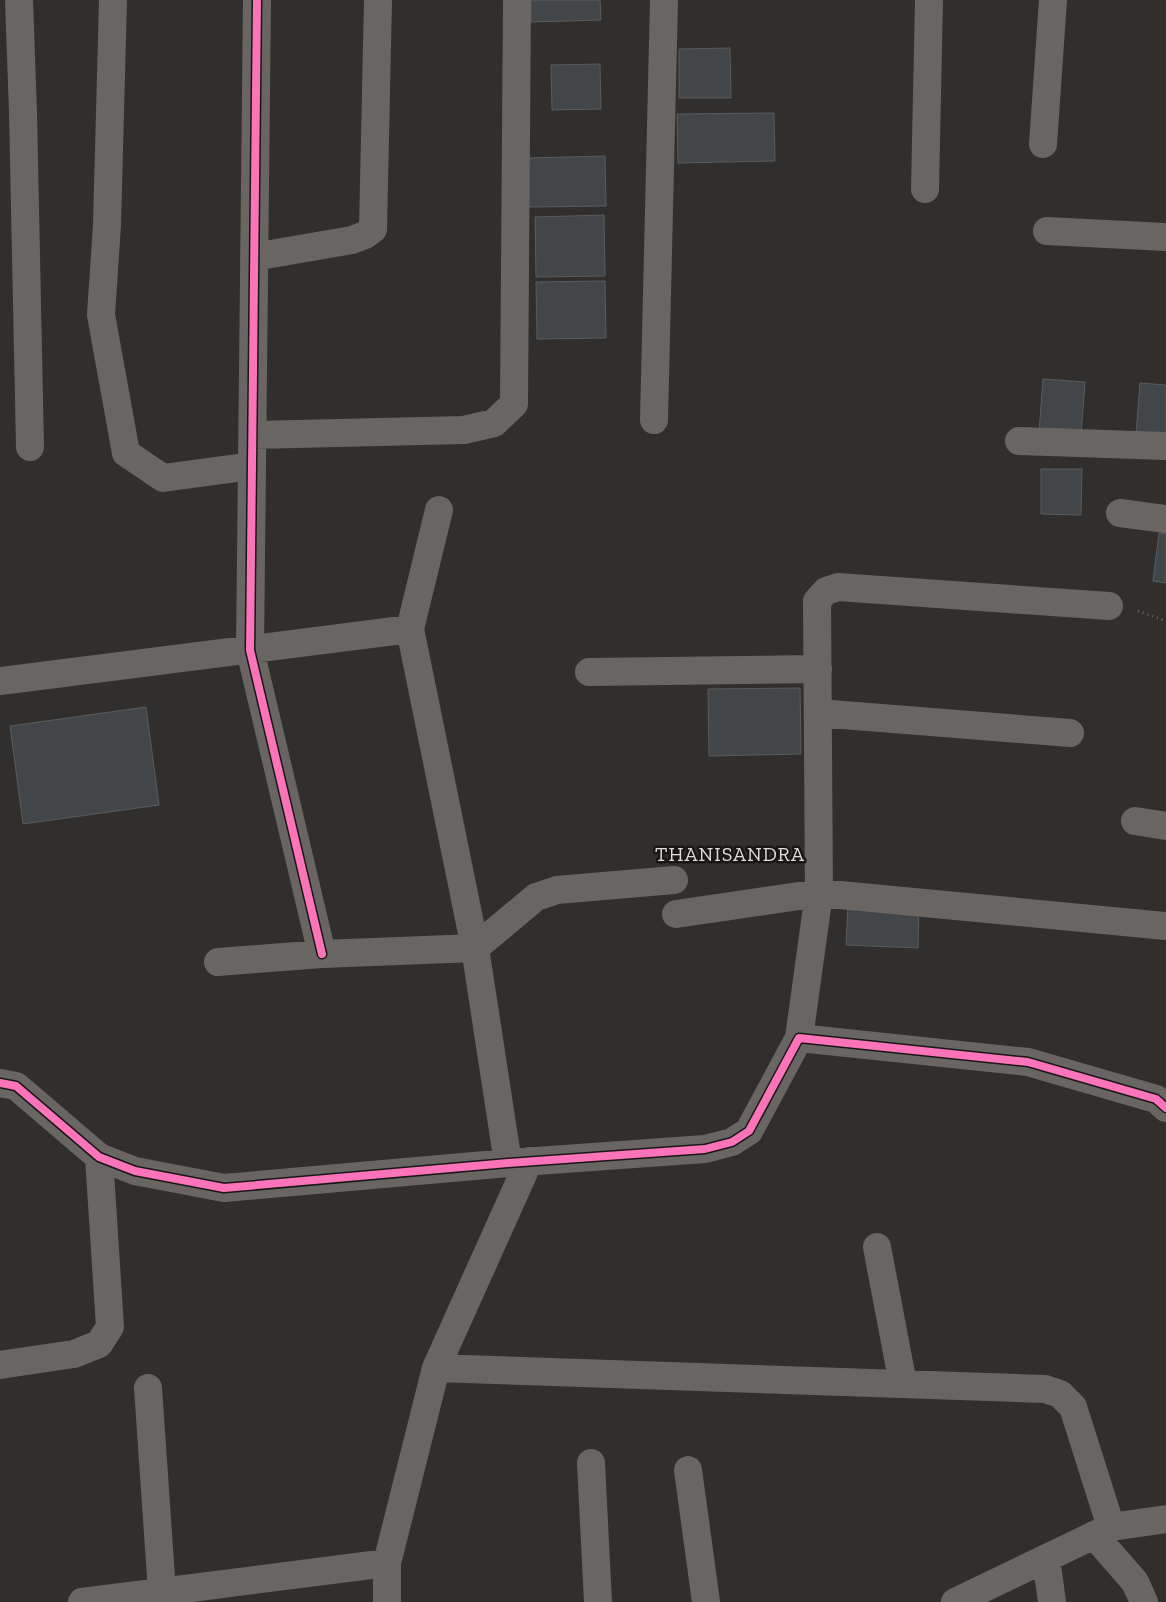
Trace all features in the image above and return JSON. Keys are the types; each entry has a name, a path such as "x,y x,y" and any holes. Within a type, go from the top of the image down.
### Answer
{"street":[{"path":"19,0 30,447"},
{"path":"112,0 107,225 102,315 126,453 163,478 252,466"},
{"path":"257,0 250,650 322,954"},
{"path":"254,257 352,240 365,235 373,229 378,0"},
{"path":"253,435 464,430 494,422 514,404 517,0"},
{"path":"654,420 664,0"},
{"path":"925,189 928,0"},
{"path":"1043,144 1052,0"},
{"path":"1048,231 1166,237"},
{"path":"1019,440 1166,446"},
{"path":"387,1602 387,1563 436,1368 519,1162 410,629 439,510"},
{"path":"1120,513 1166,519"},
{"path":"0,1083 16,1086 99,1157 136,1171 224,1188 519,1162 705,1149 732,1142 749,1132 799,1038 818,893 817,601 826,591 838,587 1108,606"},
{"path":"0,681 410,629"},
{"path":"589,672 818,669"},
{"path":"818,713 1070,733"},
{"path":"1135,821 1166,826"},
{"path":"218,962 322,954 475,948 536,897 557,890 674,880"},
{"path":"676,914 818,893 1166,926"},
{"path":"799,1038 1028,1062 1156,1099 1166,1108"},
{"path":"0,1365 74,1354 99,1344 110,1327 99,1157"},
{"path":"877,1247 903,1384"},
{"path":"436,1368 1045,1389 1060,1394 1073,1407 1102,1531 1135,1582 1144,1602"},
{"path":"148,1388 162,1592"},
{"path":"591,1463 598,1602"},
{"path":"688,1470 706,1602"},
{"path":"956,1602 1102,1531 1166,1519"},
{"path":"1046,1558 1052,1602"},
{"path":"82,1602 387,1563"}],"building":[{"path":"531,0 600,0 601,20 531,22"},
{"path":"730,48 731,98 679,98 679,49"},
{"path":"600,64 601,109 552,110 551,65"},
{"path":"774,113 775,161 678,163 677,114"},
{"path":"605,156 606,206 529,207 528,158"},
{"path":"604,215 605,276 536,277 535,217"},
{"path":"605,281 606,338 537,339 536,282"},
{"path":"1043,379 1085,382 1081,435 1039,432"},
{"path":"1140,383 1166,385 1166,436 1136,434"},
{"path":"1041,469 1082,469 1081,515 1041,514"},
{"path":"1159,533 1166,534 1166,583 1153,581"},
{"path":"800,688 801,754 709,756 708,689"},
{"path":"146,707 159,805 23,824 10,726"},
{"path":"848,904 919,906 918,948 846,945"}],"cycle path":[{"path":"257,0 250,650 322,954"},
{"path":"0,1083 16,1086 99,1157 135,1171 224,1188 508,1163 705,1149 732,1142 749,1131 799,1038 1028,1062 1156,1099 1166,1108"}],"district":[{"name":"THANISANDRA","path":"730,854"}]}
